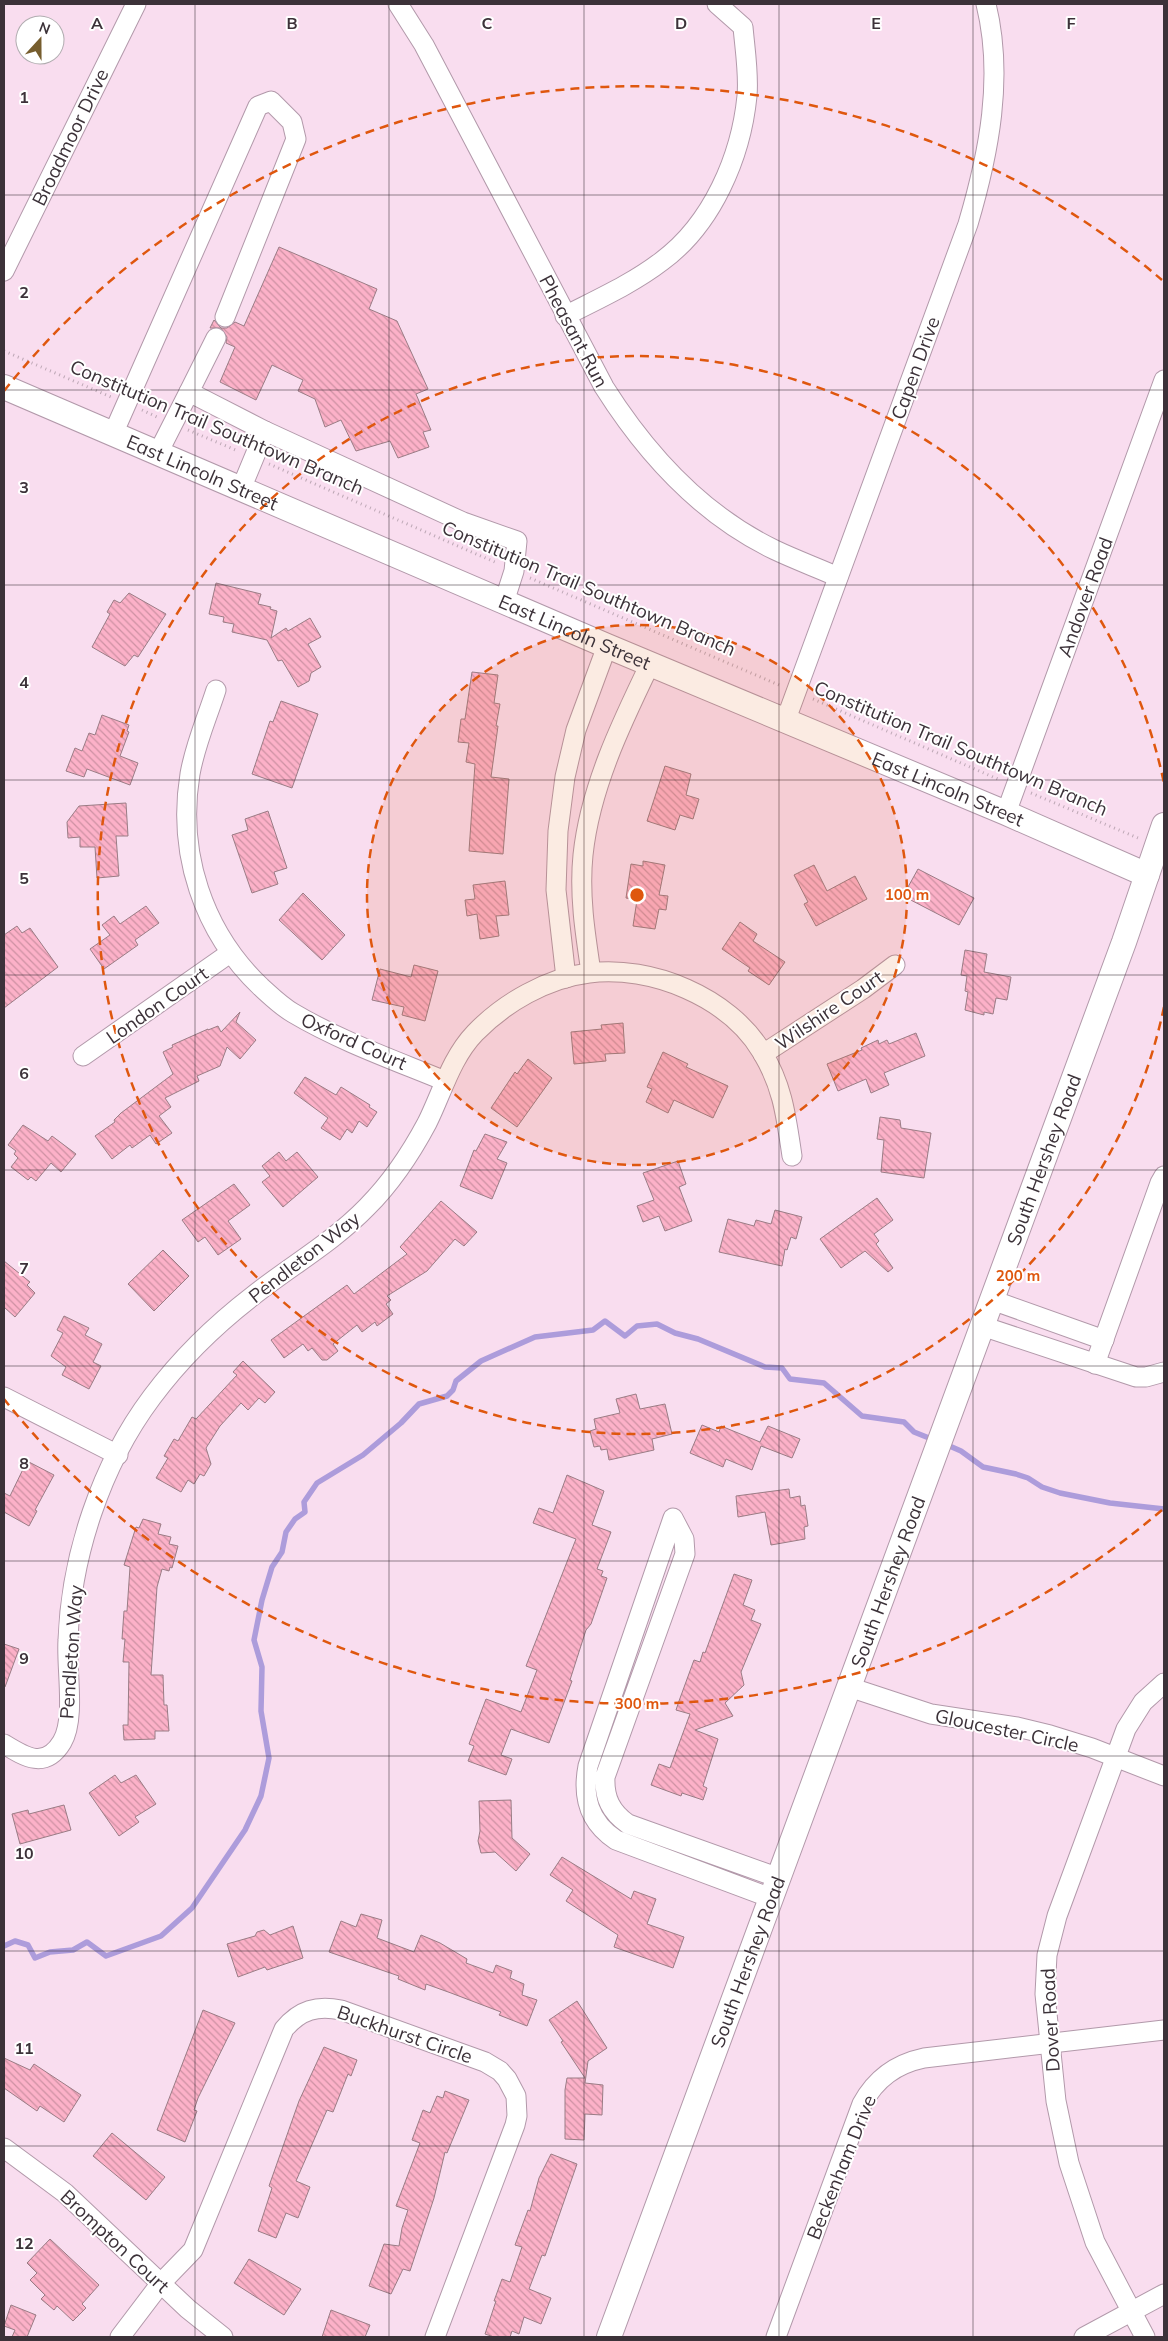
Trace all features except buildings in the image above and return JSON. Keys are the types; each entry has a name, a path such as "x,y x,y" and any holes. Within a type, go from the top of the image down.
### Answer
{"main road":[{"name":"East Lincoln Street","path":"4,387 785,722 1006,813 1147,874"},
{"name":"South Hershey Road","path":"609,2337 992,1300 1161,835"}],"street":[{"name":"Broadmoor Drive","path":"4,271 136,4"},
{"name":"Pheasant Run","path":"398,4 424,46 604,387 650,453 680,484 716,514 775,550 838,577"},
{"path":"565,316 638,278 678,248 710,207 729,171 745,114 748,94 746,63 743,27 717,4"},
{"name":"Capen Drive","path":"785,722 968,224 980,184 989,138 993,93 992,49 986,4"},
{"path":"113,434 258,106 271,101 292,122 296,139 225,317"},
{"path":"158,453 216,338"},
{"name":"Andover Road","path":"1006,813 1164,380"},
{"path":"189,392 265,431 462,522 517,541 514,571 504,602"},
{"path":"241,489 265,431"},
{"path":"566,978 556,890 558,831 564,777 576,730 607,646"},
{"path":"591,972 583,909 582,873 587,830 597,788 650,664"},
{"name":"Oxford Court","path":"216,690 190,774 186,829 192,870 203,903 216,932 245,972 291,1012 321,1029 445,1081"},
{"name":"London Court","path":"83,1056 230,953"},
{"name":"Wilshire Court","path":"763,1054 863,989 895,965"},
{"name":"Pendleton Way","path":"4,1744 24,1756 42,1759 52,1754 64,1740 68,1717 68,1640 76,1574 96,1504 118,1455 148,1402 189,1352 226,1317 338,1235 372,1202 408,1154 427,1123 445,1081 461,1052 473,1035 496,1014 526,995 566,978 591,972 632,973 673,983 691,991 732,1018 763,1054 784,1101 792,1156"},
{"path":"1095,1364 1164,1176"},
{"path":"992,1300 1104,1340"},
{"path":"982,1326 1136,1377 1146,1377 1164,1372"},
{"path":"4,1397 118,1455"},
{"path":"673,1518 684,1539 685,1554 605,1777 605,1789 608,1800 619,1818 775,1888 633,1847 616,1840 600,1826 587,1802 585,1781 596,1744 673,1518"},
{"path":"635,1630 655,1637"},
{"name":"Dover Road","path":"1145,2337 1095,2242 1072,2173 1056,2101 1045,1974 1051,1935 1133,1715 1142,1702 1164,1683"},
{"name":"Gloucester Circle","path":"849,1687 930,1714 1050,1735 1116,1757 1164,1776"},
{"path":"596,1744 615,1749"},
{"path":"633,1847 639,1828"},
{"name":"Buckhurst Circle","path":"120,2337 161,2283 193,2250 284,2029 291,2021 304,2012 320,2007 331,2008 485,2062 507,2078 516,2096 518,2116 515,2126 435,2337"},
{"name":"Beckenham Drive","path":"776,2337 862,2104 874,2084 892,2070 912,2060 1164,2030"},
{"name":"Brompton Court","path":"4,2148 65,2194 161,2283 223,2337"},
{"path":"1084,2337 1164,2294"}],"path":[{"name":"Constitution Trail Southtown Branch","path":"4,351 1118,831 1161,835"}],"waterway":[{"path":"4,1946 15,1941 28,1945 35,1958 50,1952 73,1950 87,1942 106,1956 161,1936 192,1908 245,1830 261,1796 269,1758 261,1711 262,1667 254,1640 262,1600 272,1567 282,1552 286,1532 295,1519 305,1512 304,1502 317,1483 363,1455 401,1423 419,1404 447,1396 453,1390 456,1381 481,1361 535,1337 593,1330 605,1321 625,1336 637,1326 657,1324 675,1333 698,1339 765,1367 782,1368 790,1379 824,1383 862,1416 904,1422 914,1432 934,1440"},
{"path":"945,1444 961,1451 983,1467 1028,1478 1042,1487 1060,1493 1110,1503 1164,1509"}]}
